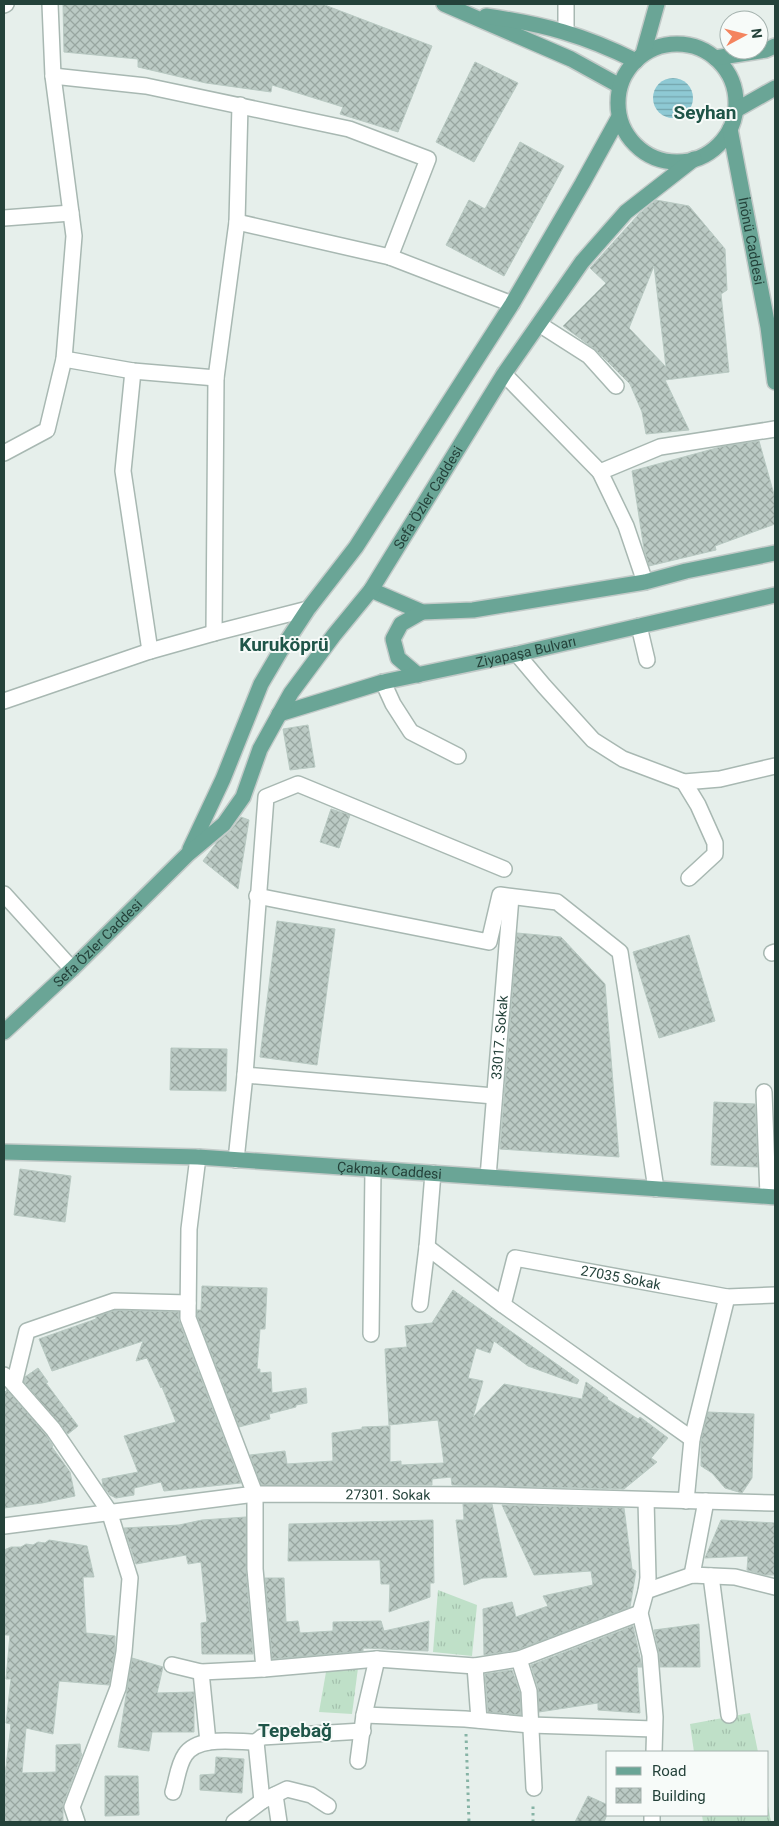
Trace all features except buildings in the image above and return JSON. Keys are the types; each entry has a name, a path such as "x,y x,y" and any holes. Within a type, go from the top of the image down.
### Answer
{"main road":[{"path":"444,4 571,59 620,86"},
{"path":"640,58 656,4"},
{"path":"470,14 520,20 566,31 640,58"},
{"path":"680,44 698,48 715,58 728,73 735,91 736,110 730,129 719,145 703,156 685,162 665,162 647,154 632,142 619,117 617,105 620,86 629,68 640,58 660,46 680,44"},
{"path":"715,58 766,50 775,46"},
{"path":"736,110 775,88"},
{"name":"Sefa Özler Caddesi","path":"188,854 223,779 261,684 308,609 356,547 512,304 619,117"},
{"name":"İnönü Caddesi","path":"730,129 772,326 775,382"},
{"name":"Sefa Özler Caddesi","path":"4,1032 72,969 188,854 224,824 243,797 260,749 296,686 371,590 504,374 582,262 626,212 694,159"},
{"path":"371,590 422,612 474,610 645,582 686,571 775,553"},
{"name":"Ziyapaşa Bulvarı","path":"279,714 383,682 518,654 775,595"},
{"path":"418,675 398,658 393,639 401,624 422,612"},
{"name":"Çakmak Caddesi","path":"4,1152 198,1157 771,1197"}],"street":[{"path":"4,453 47,430 64,359 74,236 53,76 50,4"},
{"path":"566,4 566,31"},
{"path":"53,76 146,86 349,129 428,159 390,257"},
{"path":"214,633 216,378 236,222 240,105"},
{"path":"4,218 71,213"},
{"path":"236,222 390,257 512,304"},
{"path":"539,324 589,356 616,386"},
{"path":"64,359 133,371 216,378"},
{"path":"133,371 123,471 150,651"},
{"path":"504,374 600,472 626,526 645,582"},
{"path":"600,472 660,447 775,430"},
{"path":"5,696 150,651 308,609"},
{"path":"639,626 648,660"},
{"path":"518,654 544,686 594,740 623,759 684,782 720,779 775,766"},
{"path":"383,682 393,704 411,732 458,756"},
{"path":"684,782 716,843 715,854 689,878"},
{"path":"236,1160 245,1075 257,896 266,797 298,784 504,869"},
{"path":"4,894 72,969"},
{"path":"257,896 489,942 500,895 511,898 557,902 620,952 656,1189"},
{"name":"33017. Sokak","path":"488,1177 511,898"},
{"path":"245,1075 494,1096"},
{"path":"764,1092 771,1197"},
{"path":"198,1157 189,1229 188,1318 255,1494 255,1569 264,1669"},
{"path":"371,1334 372,1169"},
{"path":"420,1304 433,1173"},
{"path":"427,1247 503,1305 692,1439"},
{"name":"27035 Sokak","path":"503,1305 515,1258 727,1297 775,1295"},
{"path":"686,1501 692,1439 727,1297"},
{"path":"77,1822 72,1807 118,1688 124,1652 130,1578 109,1511 53,1429 9,1380 27,1330 114,1301 188,1303"},
{"name":"27301. Sokak","path":"4,1526 109,1511 255,1494 494,1495 775,1503"},
{"path":"646,1500 648,1565 646,1591 640,1614 650,1655 654,1751"},
{"path":"692,1576 706,1501"},
{"path":"646,1591 692,1576 735,1577 775,1587"},
{"path":"711,1576 729,1715"},
{"path":"172,1665 201,1672 264,1669 377,1659 475,1666 519,1659 640,1614"},
{"path":"358,1761 364,1715 377,1659"},
{"path":"519,1659 528,1692 534,1788"},
{"path":"472,1719 475,1666"},
{"path":"201,1672 208,1742"},
{"path":"364,1715 472,1719 530,1725 654,1729"},
{"path":"174,1792 186,1753 193,1747 208,1742 256,1742 262,1737 362,1731"},
{"path":"256,1742 268,1798 279,1822"},
{"path":"234,1822 268,1798 287,1789 311,1795 328,1806"}],"path":[{"path":"468,1822 472,1719"}],"green space":[{"path":"438,1590 477,1605 472,1656 433,1652"},
{"path":"358,1668 352,1714 319,1712 326,1672"},
{"path":"750,1713 758,1751 694,1751 690,1724"},
{"path":"769,1811 771,1822 703,1822 702,1816 769,1816"}],"water":[{"path":"673,78 687,84 693,98 687,112 673,118 659,112 653,98 659,84"}],"district":[{"name":"Seyhan","path":"705,112"},
{"name":"Kuruköprü","path":"284,644"},
{"name":"Tepebağ","path":"295,1730"}]}
